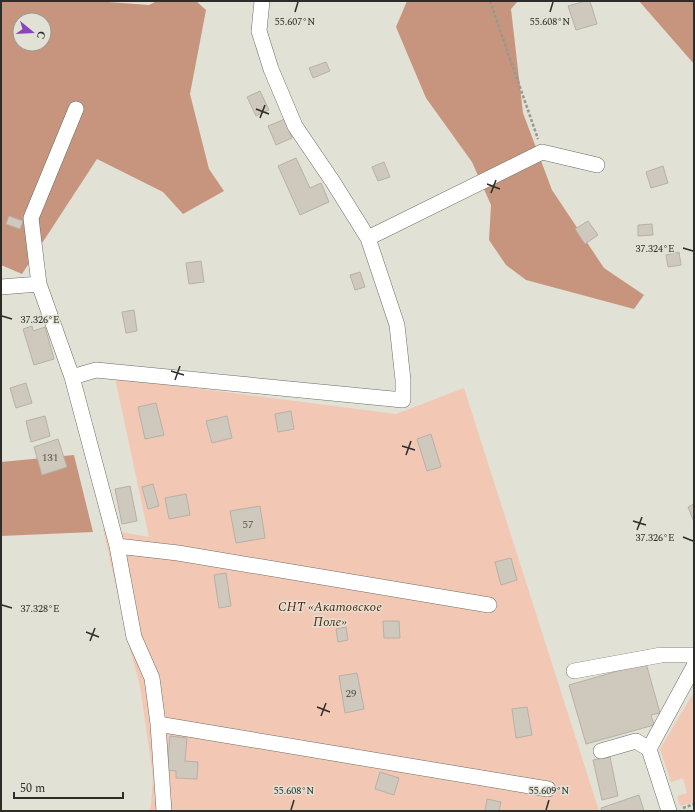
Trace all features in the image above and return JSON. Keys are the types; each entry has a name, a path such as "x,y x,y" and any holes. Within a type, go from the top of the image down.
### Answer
{"street":[{"path":"72,377 96,370 403,400 403,380 397,325 368,238 333,182 295,126 271,69 259,31 262,1"},
{"path":"76,109 31,218 39,284 72,377 117,546 134,638 152,678 158,724 164,811"},
{"path":"368,238 542,152 597,164"},
{"path":"1,288 39,284"},
{"path":"117,546 178,553 489,605"},
{"path":"574,671 661,655 694,655"},
{"path":"649,749 694,666"},
{"path":"158,724 548,789"},
{"path":"601,750 636,741 649,749 669,811"}],"path":[{"path":"490,1 542,152"}],"green space":[{"name":"СНТ «Акатовское Поле»","path":"115,378 396,414 464,388 599,811 149,811 151,806 153,777 140,686 129,645 103,529 149,537"},
{"path":"694,692 694,802 680,806 677,796 687,793 683,778 671,782 660,749"}],"shaded area":[{"path":"1,1 95,1 149,5 157,1 196,1 206,10 190,94 209,169 224,191 183,214 163,192 97,159 22,274 1,265"},
{"path":"407,1 518,1 511,9 523,113 552,190 604,268 644,295 634,309 526,280 506,265 489,240 491,205 472,162 426,98 396,27"},
{"path":"639,1 694,1 694,64"},
{"path":"74,455 93,532 1,536 1,462"}],"building":[{"path":"590,1 597,24 576,30 568,6"},
{"path":"326,62 330,71 313,78 309,68"},
{"path":"260,91 269,110 256,116 247,97"},
{"path":"285,119 292,138 276,145 268,126"},
{"path":"296,158 310,188 321,183 329,202 300,215 278,166"},
{"path":"384,162 390,177 378,181 372,167"},
{"path":"663,166 668,183 651,188 646,172"},
{"path":"9,216 23,221 20,229 6,224"},
{"path":"588,221 598,235 585,244 575,229"},
{"path":"652,224 653,235 638,236 638,225"},
{"path":"679,252 681,265 668,267 666,255"},
{"path":"201,261 204,282 189,284 186,263"},
{"path":"360,272 365,287 355,290 350,275"},
{"path":"134,310 137,331 126,333 122,312"},
{"path":"32,326 33,331 45,327 54,359 34,365 23,329"},
{"path":"26,383 32,403 16,408 10,388"},
{"path":"156,403 164,435 145,439 138,407"},
{"path":"291,411 294,429 278,432 275,414"},
{"path":"45,416 50,436 31,442 26,421"},
{"path":"227,416 232,438 212,443 206,421"},
{"path":"431,434 441,467 427,471 417,439"},
{"path":"58,439 67,467 42,475 34,447"},
{"path":"153,484 159,506 148,509 142,487"},
{"path":"130,486 137,521 122,524 115,489"},
{"path":"186,494 190,515 169,519 165,498"},
{"path":"694,504 694,522 688,507"},
{"path":"260,506 265,538 236,543 230,511"},
{"path":"511,558 517,580 501,585 495,562"},
{"path":"226,573 231,606 219,608 214,575"},
{"path":"383,621 399,621 400,638 384,638"},
{"path":"346,627 348,640 338,642 336,629"},
{"path":"646,663 660,713 651,715 654,725 586,744 569,685"},
{"path":"357,673 364,709 345,713 339,676"},
{"path":"527,707 532,735 516,738 512,709"},
{"path":"170,736 187,738 185,761 198,762 197,779 176,778 176,771 167,770"},
{"path":"610,757 618,796 602,800 593,760"},
{"path":"380,772 399,778 394,795 375,789"},
{"path":"639,795 644,811 602,811 601,808"},
{"path":"487,799 501,802 499,811 485,811"}]}
